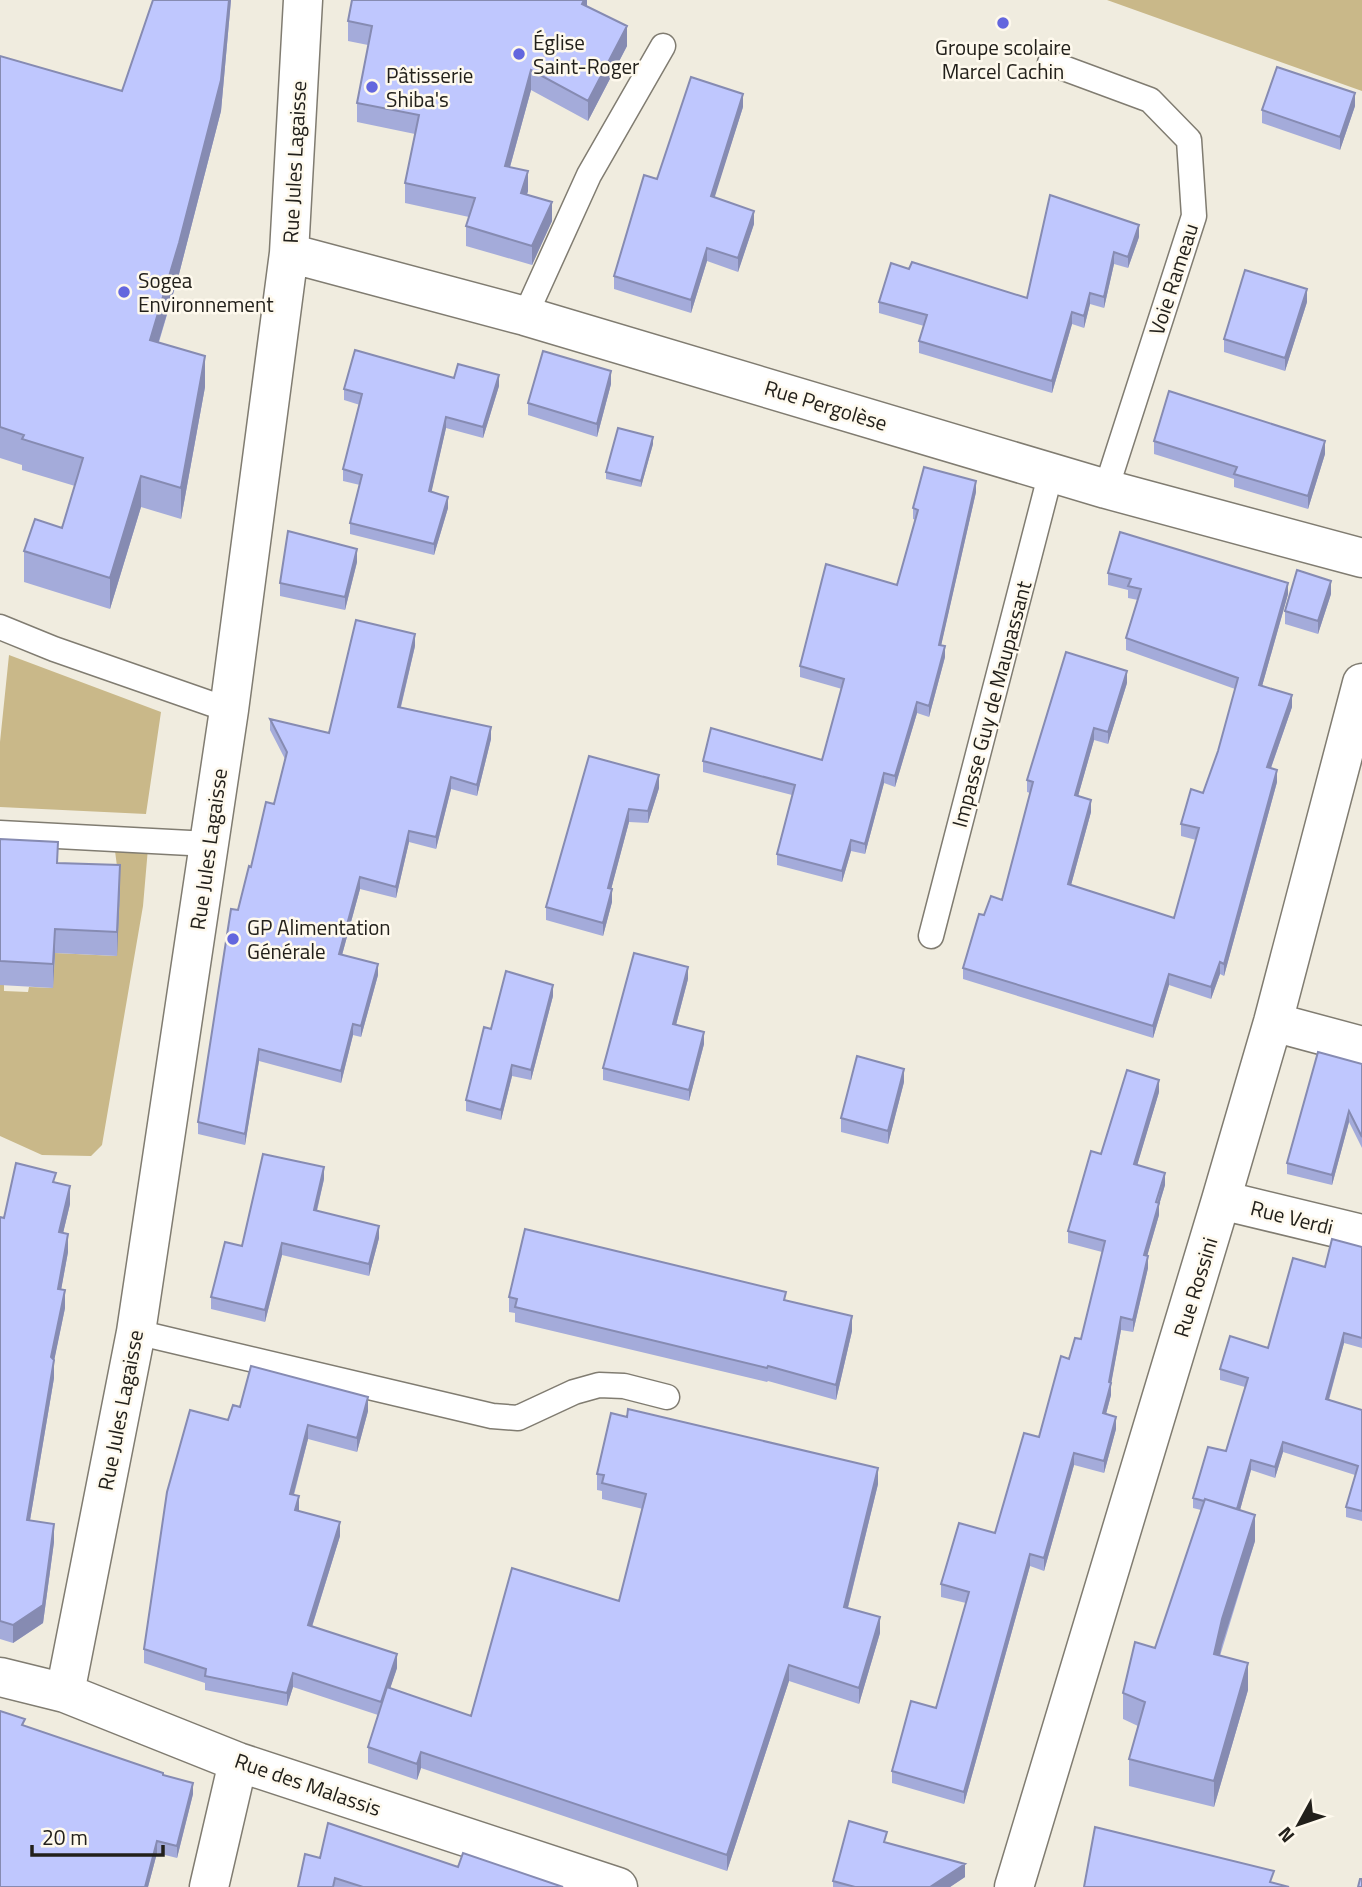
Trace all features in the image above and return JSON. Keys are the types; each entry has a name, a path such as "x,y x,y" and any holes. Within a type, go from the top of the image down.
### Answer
{"street":[{"name":"Rue Jules Lagaisse","path":"65,1693 136,1332 229,710 289,253 303,0"},
{"name":"Rue Pergolèse","path":"289,253 525,316 1106,489 1362,558"},
{"name":"Rue Rossini","path":"1014,1887 1273,1022 1362,683"},
{"path":"1273,1022 1362,1046"},
{"name":"Rue Verdi","path":"1221,1200 1362,1234"},
{"name":"Rue des Malassis","path":"0,1677 65,1693 238,1762 618,1887"},
{"path":"209,1887 238,1762"}],"lane":[{"path":"525,316 589,176 663,46"},
{"name":"Voie Rameau","path":"1050,63 1150,100 1189,140 1194,216 1106,489"},
{"name":"Impasse Guy de Maupassant","path":"931,936 1051,472"},
{"path":"0,627 54,649 229,710"},
{"path":"0,833 209,844"},
{"path":"136,1332 492,1416 518,1418 574,1392 599,1385 624,1386 667,1397"}],"shaded area":[{"path":"1107,0 1362,0 1362,91"},
{"path":"9,655 161,712 146,814 0,807 0,742"},
{"path":"148,848 143,906 102,1145 91,1156 42,1155 0,1136 0,985 4,985 4,991 28,992 29,987 53,988 55,953 116,956 120,889 115,851"}],"building":[{"path":"153,0 229,0 221,80 179,243 150,340 205,356 181,488 141,476 110,578 24,551 35,519 62,528 83,458 22,439 24,435 0,427 0,56 122,91"},
{"path":"352,0 584,0 582,4 627,26 588,101 531,70 505,166 528,171 521,193 552,202 532,246 466,226 475,198 405,183 419,115 357,103 372,26 348,21"},
{"path":"1277,67 1355,93 1340,137 1262,110"},
{"path":"691,77 743,94 711,196 754,211 738,258 707,248 691,300 614,276 644,175 657,179"},
{"path":"1050,195 1139,225 1128,257 1114,252 1104,297 1090,293 1084,316 1072,312 1052,381 919,341 927,315 879,302 891,263 909,269 912,262 1027,298"},
{"path":"1245,270 1307,289 1285,358 1224,339"},
{"path":"355,350 454,378 458,364 499,375 483,427 446,417 429,491 448,497 434,544 350,523 362,475 343,469 362,394 344,389"},
{"path":"543,351 611,371 597,424 528,403"},
{"path":"1169,391 1325,441 1308,496 1234,474 1237,467 1154,441"},
{"path":"618,428 653,437 641,481 606,472"},
{"path":"924,467 976,481 939,645 945,646 929,706 917,702 895,776 884,773 865,844 851,840 842,871 777,854 795,785 703,761 711,728 822,760 844,679 800,666 826,564 897,585 918,510 913,508"},
{"path":"288,531 357,549 345,597 280,583"},
{"path":"1120,532 1288,583 1259,685 1292,695 1267,767 1277,770 1224,964 1220,962 1211,987 1169,974 1153,1026 963,968 979,914 984,915 991,896 1002,900 1033,782 1027,780 1066,652 1127,671 1108,732 1094,728 1075,795 1091,800 1068,884 1174,918 1199,828 1181,824 1191,789 1203,793 1218,751 1238,678 1126,638 1141,589 1128,586 1131,579 1108,573"},
{"path":"1297,570 1331,581 1318,621 1285,611"},
{"path":"356,620 415,634 398,707 491,727 477,785 451,777 436,837 409,831 396,887 360,877 339,954 378,964 361,1026 353,1024 341,1071 259,1049 245,1134 198,1122 231,909 238,910 266,802 274,804 287,752 270,719 329,733"},
{"path":"589,756 659,775 648,811 629,809 608,888 612,889 603,923 546,907"},
{"path":"0,839 58,842 57,863 120,865 117,932 55,929 53,964 0,961"},
{"path":"634,953 688,967 673,1024 704,1032 689,1090 603,1068"},
{"path":"506,971 553,985 531,1070 512,1065 501,1110 466,1100 484,1027 491,1029"},
{"path":"1318,1052 1362,1064 1362,1137 1349,1111 1332,1175 1287,1163"},
{"path":"857,1056 904,1069 888,1131 841,1118"},
{"path":"1127,1070 1159,1080 1134,1164 1165,1173 1144,1255 1148,1256 1133,1320 1121,1317 1109,1382 1111,1383 1103,1413 1116,1417 1104,1461 1074,1453 1044,1558 1030,1554 964,1792 892,1771 911,1701 936,1708 969,1592 941,1584 959,1523 995,1533 1024,1433 1039,1437 1061,1356 1069,1359 1075,1338 1081,1339 1105,1241 1068,1231 1091,1151 1101,1154"},
{"path":"263,1154 324,1167 314,1210 379,1226 369,1264 282,1243 265,1310 211,1297 225,1242 242,1246"},
{"path":"16,1163 56,1173 53,1182 70,1186 59,1232 68,1234 58,1289 65,1290 51,1357 54,1360 27,1520 54,1524 43,1605 13,1625 0,1621 0,1217 4,1218"},
{"path":"525,1229 786,1292 784,1300 852,1316 836,1385 768,1366 767,1368 515,1307 517,1299 509,1297"},
{"path":"1332,1239 1362,1247 1362,1338 1344,1333 1326,1399 1362,1410 1362,1511 1346,1507 1358,1466 1283,1442 1275,1467 1251,1460 1237,1509 1193,1498 1208,1447 1226,1451 1248,1378 1220,1369 1230,1336 1268,1348 1293,1258 1325,1267"},
{"path":"251,1366 368,1397 357,1438 308,1425 290,1494 299,1496 295,1510 340,1522 308,1625 397,1654 381,1702 293,1673 287,1693 205,1676 206,1669 144,1649 167,1492 190,1410 228,1420 233,1405 240,1407"},
{"path":"628,1409 878,1468 844,1607 880,1617 859,1688 789,1665 727,1855 421,1752 417,1764 368,1747 387,1687 471,1716 512,1568 619,1601 646,1494 602,1483 604,1475 597,1474 611,1413 627,1417"},
{"path":"1205,1499 1255,1515 1222,1619 1214,1654 1248,1663 1214,1781 1129,1759 1145,1702 1123,1693 1135,1642 1155,1648"},
{"path":"0,1711 25,1719 22,1725 193,1783 177,1846 157,1841 145,1887 0,1887"},
{"path":"849,1821 887,1832 884,1842 965,1864 930,1887 855,1887 833,1881"},
{"path":"328,1823 458,1867 463,1853 563,1887 363,1887 335,1878 333,1887 298,1887 305,1854 320,1858"},
{"path":"1095,1827 1274,1871 1270,1882 1289,1887 1084,1887"}],"place":[{"name":"Groupe scolaire Marcel Cachin","path":"1003,23"},
{"name":"Église Saint-Roger","path":"519,54"},
{"name":"Pâtisserie Shiba's","path":"372,87"},
{"name":"Sogea Environnement","path":"124,292"},
{"name":"GP Alimentation Générale","path":"233,939"}]}
